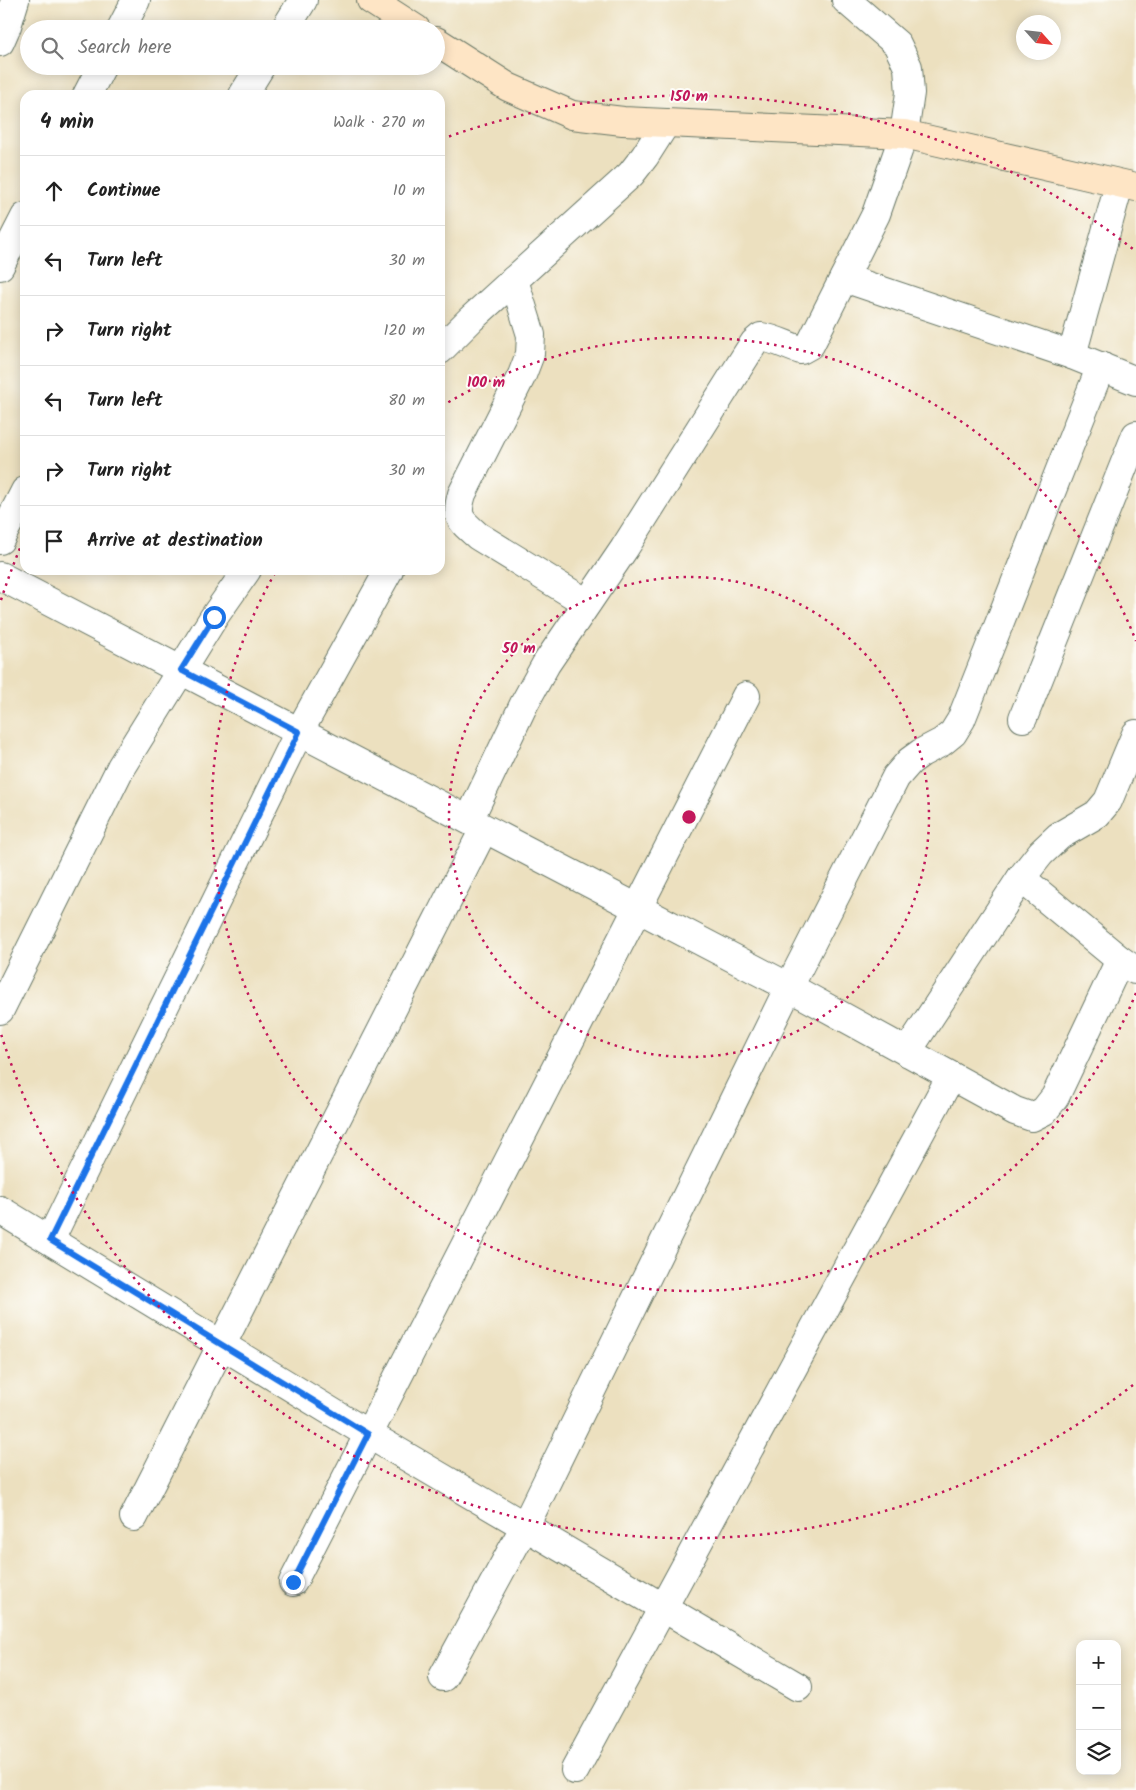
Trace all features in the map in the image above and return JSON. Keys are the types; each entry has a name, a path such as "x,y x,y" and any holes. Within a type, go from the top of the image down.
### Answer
{"street":[{"path":"0,42 15,0"},
{"path":"126,20 136,0"},
{"path":"291,20 303,0"},
{"path":"371,0 402,20"},
{"path":"134,1517 223,1345 476,825 524,704 546,664 588,604 754,343 762,337 772,338 789,347 801,350 810,345 876,214 904,134 910,93 908,67 898,44 846,0"},
{"path":"445,47 508,87 572,115 623,121 904,134 1128,186 1072,355"},
{"path":"90,90 97,75"},
{"path":"246,90 255,75"},
{"path":"445,345 630,174 645,156 666,123"},
{"path":"0,266 20,227"},
{"path":"844,278 1072,355 1136,381"},
{"path":"514,280 531,335 530,354 522,375 462,494 449,514 478,536 588,604"},
{"path":"443,1676 525,1526 788,988 896,777 910,761 942,742 953,733 961,720 1101,366"},
{"path":"1022,718 1136,434"},
{"path":"0,540 20,501"},
{"path":"0,1010 121,767 214,617 243,575"},
{"path":"50,1240 299,732 386,575"},
{"path":"0,576 788,988 1015,1111 1032,1117 1044,1111 1055,1097 1128,965 1021,878"},
{"path":"293,1582 746,696"},
{"path":"907,1052 1021,878 1041,852 1059,836 1097,814 1108,801 1136,734"},
{"path":"575,1770 951,1076"},
{"path":"0,1210 368,1434 798,1687"}],"route":[{"path":"214,617 181,670 299,732 50,1240 368,1434 293,1582"}]}
